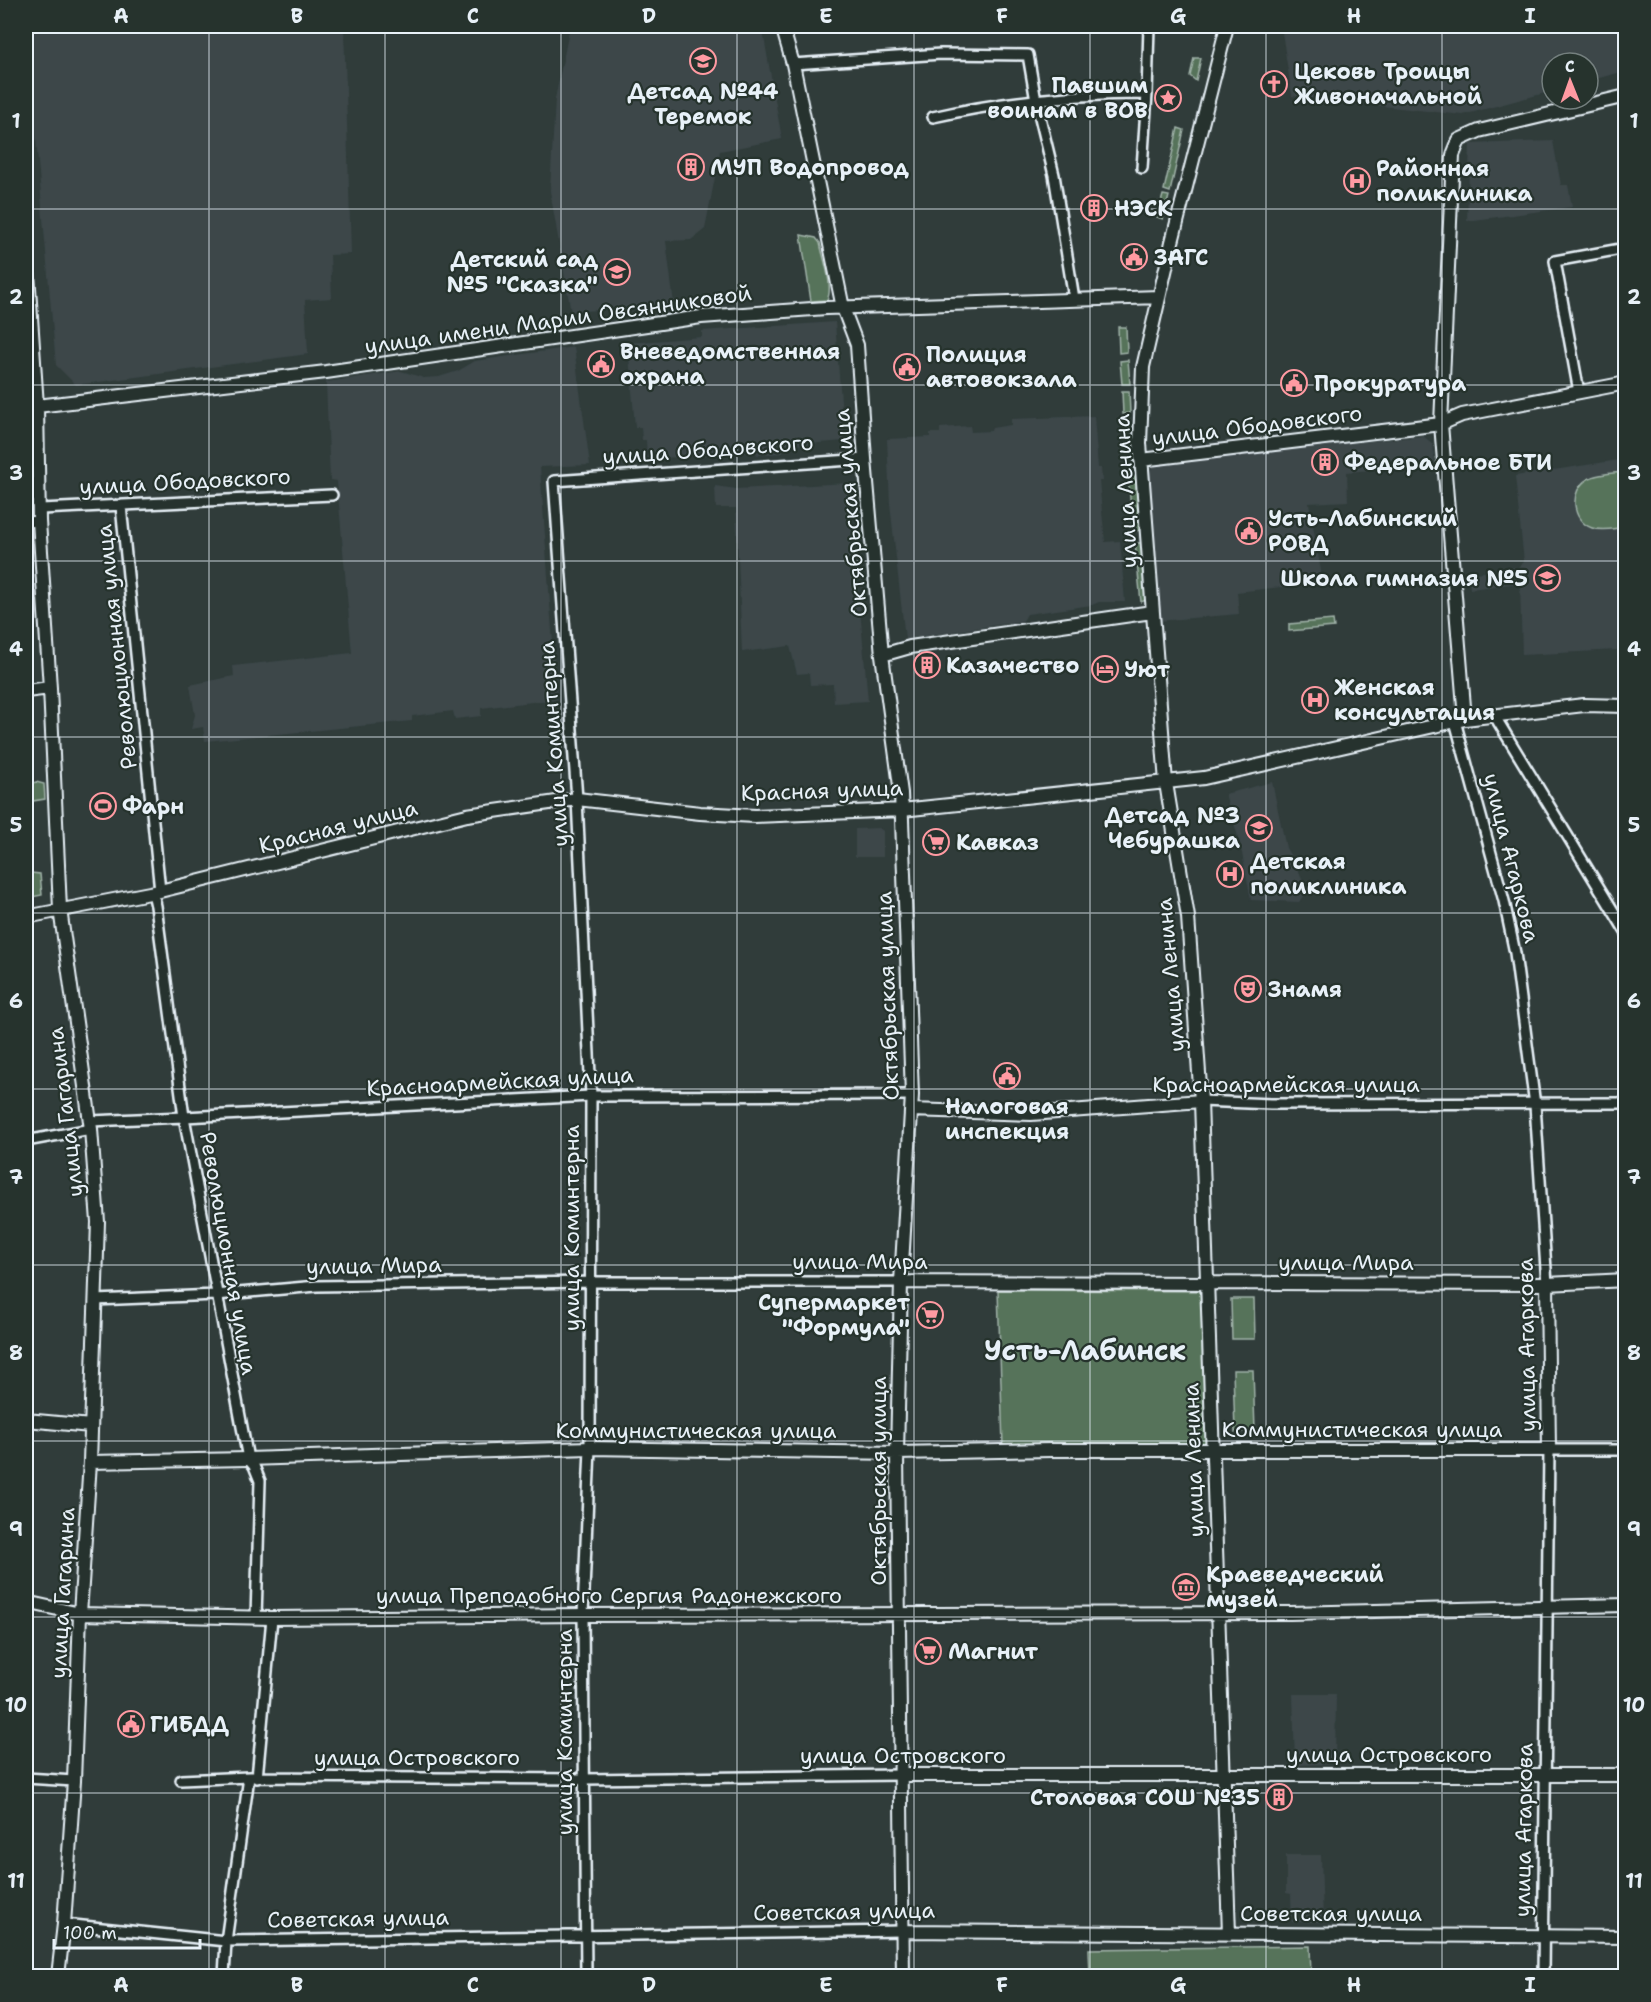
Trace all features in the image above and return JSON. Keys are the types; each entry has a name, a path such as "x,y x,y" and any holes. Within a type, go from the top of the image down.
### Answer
{"street":[{"name":"Октябрьская улица","path":"782,26 793,64 843,308 857,345 882,655 902,810 912,1095 901,1282 897,1453 903,1977"},
{"path":"1142,168 1149,26"},
{"name":"улица Ленина","path":"1227,26 1143,367 1141,460 1166,783 1188,917 1201,1101 1209,1282 1229,1934"},
{"path":"793,64 941,54 1029,55 1036,101 1054,176 1074,299"},
{"path":"933,117 980,106 1095,94 1147,94"},
{"name":"улица Агаркова","path":"1543,1977 1549,1450 1547,1284 1535,1105 1515,952 1460,720 1441,423 1453,154 1459,140 1479,131 1626,96"},
{"name":"улица Гагарина","path":"26,243 28,310 37,406 40,515 60,909 90,1125 98,1222 90,1462 80,1614 74,1781 58,1977"},
{"path":"1579,392 1555,261 1626,248"},
{"name":"улица имени Марии Овсянниковой","path":"37,406 326,372 700,317 843,308 1159,297"},
{"name":"улица Ободовского","path":"1141,460 1441,423 1462,415 1626,383"},
{"name":"улица Ободовского","path":"554,481 865,459"},
{"name":"улица Коминтерна","path":"554,481 577,799 591,1095 590,1448 583,1615 586,1977"},
{"name":"улица Ободовского","path":"26,522 40,515 121,506 332,495"},
{"name":"Революционная улица","path":"121,506 156,906 184,1118 248,1459 254,1466 260,1481 256,1618"},
{"path":"882,655 910,647 1152,612"},
{"path":"26,691 50,688"},
{"name":"Красная улица","path":"26,917 156,892 467,815 577,799 700,813 755,816 902,810 1204,778 1460,720 1584,705 1626,706"},
{"path":"1494,715 1626,932"},
{"name":"Красноармейская улица","path":"26,1141 90,1125 591,1095 912,1095"},
{"name":"Красноармейская улица","path":"911,1110 1031,1114 1201,1101 1271,1104 1626,1103"},
{"name":"улица Мира","path":"95,1300 216,1295 317,1286 591,1282 1547,1284 1626,1280"},
{"path":"26,1420 91,1426"},
{"name":"Коммунистическая улица","path":"90,1462 590,1448 897,1453 1626,1450"},
{"name":"улица Преподобного Сергия Радонежского","path":"26,1602 80,1614 256,1618 1290,1613 1626,1605"},
{"path":"224,1977 226,1941 253,1778 272,1618"},
{"name":"улица Островского","path":"181,1780 901,1775 1626,1775"},
{"path":"26,1778 74,1781"},
{"name":"Советская улица","path":"64,1924 226,1941 903,1931 1626,1937"}],"shaded area":[{"path":"26,26 344,26 351,254 330,255 332,298 305,300 308,354 76,385 56,365"},
{"path":"570,26 762,26 782,139 720,151 705,229 691,240 666,241 674,304 571,312 550,191 555,99"},
{"path":"1281,26 1625,26 1625,71 1600,78 1600,51 1540,51 1540,94 1463,115 1292,96"},
{"path":"1553,141 1561,185 1568,185 1572,207 1467,221 1470,144"},
{"path":"835,322 844,441 783,446 783,453 757,455 756,452 647,459 646,440 642,440 641,427 635,427 628,343 702,337 702,331"},
{"path":"574,347 590,465 540,467 557,699 481,708 481,716 455,719 453,711 412,716 412,721 205,741 203,727 191,729 195,715 190,685 234,676 233,666 352,653 337,481 330,480 326,382 401,371 424,378 439,377 458,371 475,361"},
{"path":"1094,416 1098,468 1101,468 1102,481 1099,481 1105,542 1120,541 1125,602 1099,602 1092,605 1027,614 1023,621 905,639 890,503 887,439 930,437 930,433 940,433 940,428 970,426 971,432 991,431 992,428 1011,425 1011,419"},
{"path":"1423,436 1433,444 1435,465 1347,472 1348,501 1309,503 1322,577 1299,581 1299,585 1237,592 1239,614 1157,621 1145,480 1152,467 1308,447"},
{"name":"Школа гимназия №5","path":"1625,459 1625,691 1620,691 1617,650 1522,655 1520,583 1470,589 1469,574 1518,567 1524,562 1515,476"},
{"path":"849,483 868,701 834,703 833,684 810,685 809,673 797,674 790,646 742,652 736,508 716,508 715,486 736,489"},
{"name":"Детсад №3 Чебурашка","path":"1272,782 1286,848 1307,890 1299,902 1251,900 1240,843 1225,794"},
{"path":"879,828 883,831 883,857 855,857 855,829"},
{"path":"1293,1694 1336,1694 1335,1764 1295,1765"},
{"path":"1286,1855 1321,1855 1323,1922 1292,1922 1291,1894 1286,1893"}],"green space":[{"path":"1194,58 1201,58 1196,81 1190,76"},
{"path":"1178,128 1184,130 1170,192 1164,190"},
{"path":"1163,195 1169,196 1163,219 1157,217"},
{"path":"801,235 816,238 820,243 829,280 827,300 811,301"},
{"path":"1118,327 1126,327 1127,352 1119,353"},
{"path":"1128,360 1130,384 1122,384 1120,361"},
{"path":"1122,391 1129,391 1130,413 1123,414"},
{"path":"1625,472 1625,527 1600,530 1585,524 1576,512 1575,505 1575,497 1582,484 1596,476"},
{"path":"1128,476 1136,476 1141,530 1133,531"},
{"path":"1135,543 1142,543 1148,597 1141,602"},
{"path":"1333,620 1334,627 1289,631 1289,624"},
{"path":"36,782 44,784 45,799 26,802 26,785"},
{"path":"31,873 40,874 42,895 26,898 26,890 32,889"},
{"path":"998,1290 1203,1291 1210,1444 1003,1446"},
{"path":"1231,1299 1254,1299 1255,1339 1232,1339"},
{"path":"1233,1370 1253,1370 1255,1431 1235,1432"},
{"path":"1310,1946 1311,1976 1090,1976 1089,1949"}],"place":[{"name":"Детсад №44 Теремок","path":"703,61"},
{"name":"Цековь Троицы Живоначальной","path":"1274,84"},
{"name":"Павшим воинам в ВОВ","path":"1168,98"},
{"name":"МУП Водопровод","path":"691,167"},
{"name":"Районная поликлиника","path":"1357,181"},
{"name":"НЭСК","path":"1094,208"},
{"name":"ЗАГС","path":"1134,257"},
{"name":"Детский сад №5 \"Сказка\"","path":"617,272"},
{"name":"Вневедомственная охрана","path":"601,364"},
{"name":"Полиция автовокзала","path":"907,367"},
{"name":"Прокуратура","path":"1294,383"},
{"name":"Федеральное БТИ","path":"1325,462"},
{"name":"Усть-Лабинский РОВД","path":"1249,531"},
{"name":"Школа гимназия №5","path":"1547,578"},
{"name":"Казачество","path":"927,665"},
{"name":"Уют","path":"1105,669"},
{"name":"Женская консультация","path":"1315,700"},
{"name":"Фарн","path":"103,806"},
{"name":"Детсад №3 Чебурашка","path":"1259,828"},
{"name":"Кавказ","path":"936,842"},
{"name":"Детская поликлиника","path":"1230,874"},
{"name":"Знамя","path":"1248,989"},
{"name":"Налоговая инспекция","path":"1007,1076"},
{"name":"Супермаркет \"Формула\"","path":"930,1315"},
{"name":"Краеведческий музей","path":"1186,1587"},
{"name":"Магнит","path":"928,1651"},
{"name":"ГИБДД","path":"131,1724"},
{"name":"Столовая СОШ №35","path":"1279,1797"}],"district":[{"name":"Усть-Лабинск","path":"1085,1350"}]}
